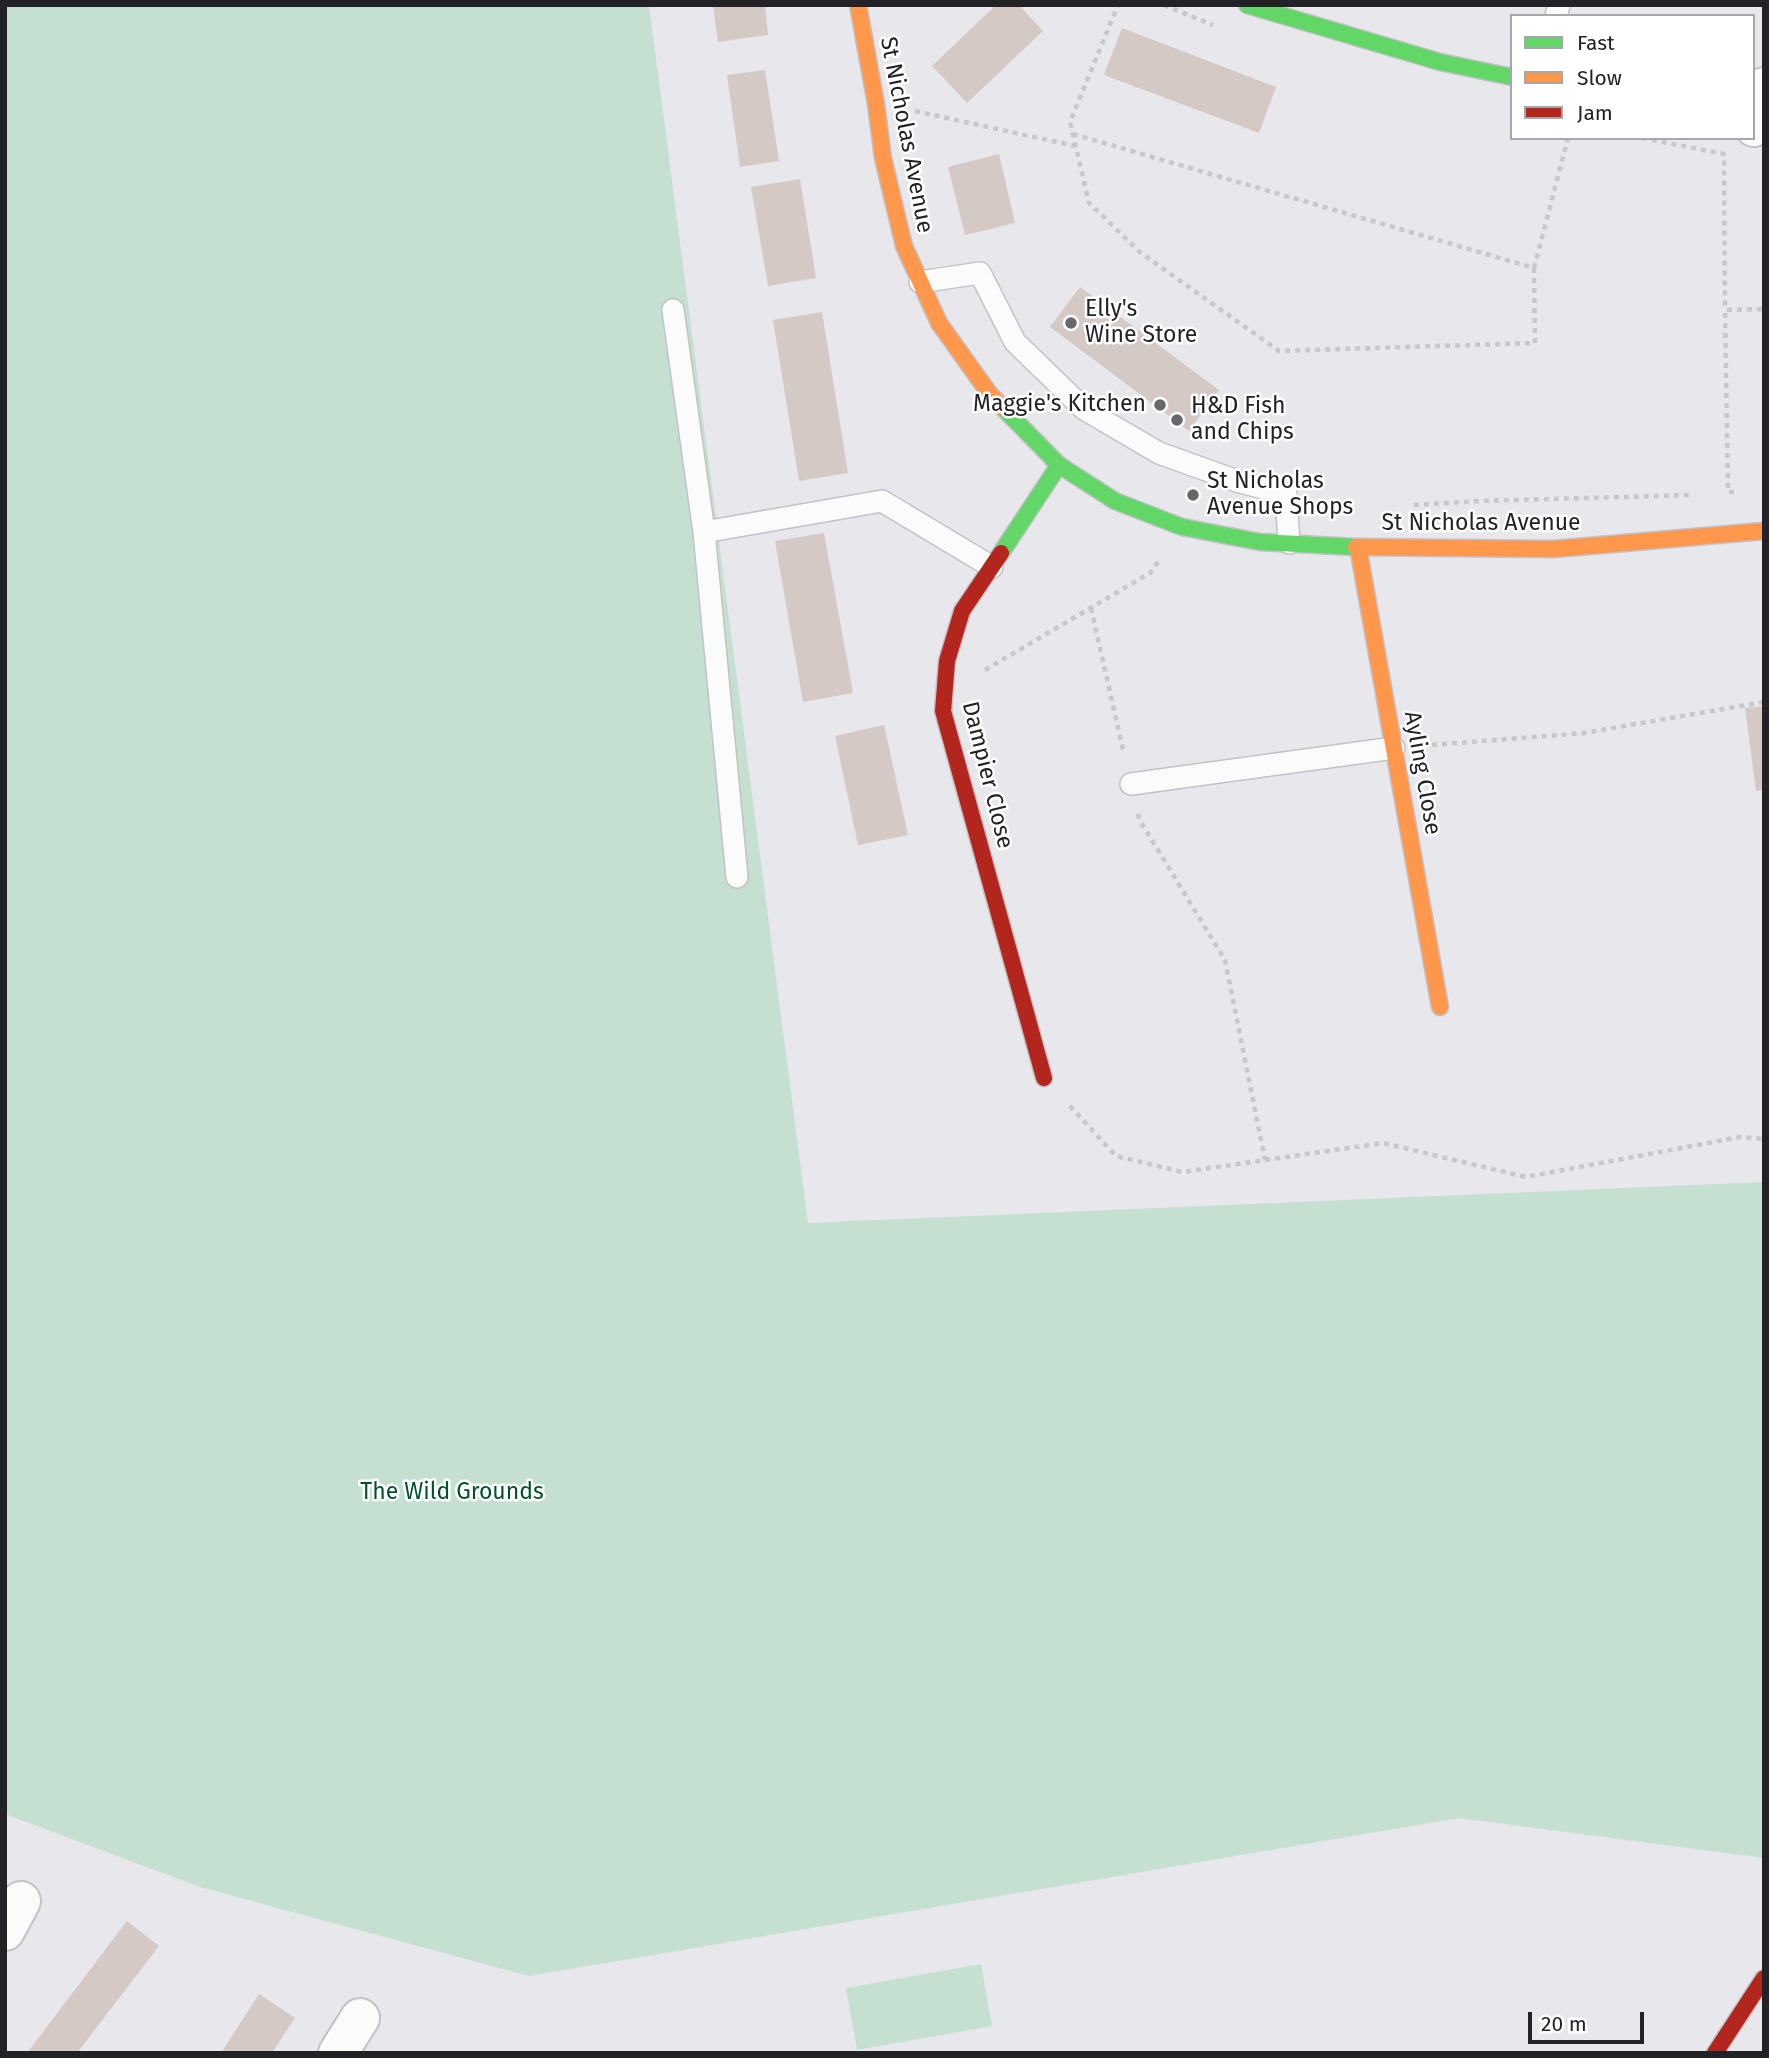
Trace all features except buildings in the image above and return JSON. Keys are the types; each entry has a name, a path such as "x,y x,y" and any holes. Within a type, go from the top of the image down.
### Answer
{"street":[{"name":"St Nicholas Avenue","path":"858,5 883,158 904,246 939,323 989,393 1059,466 1115,501 1182,527 1260,542 1358,547 1554,549 1764,531"},
{"path":"1248,5 1440,62 1510,77"},
{"path":"1755,123 1764,87"},
{"name":"Dampier Close","path":"1044,1078 943,711 947,661 962,611 1059,466"},
{"name":"Ayling Close","path":"1358,547 1440,1007"},
{"path":"1715,2053 1764,1978"},
{"path":"338,2053 360,2018"}],"lane":[{"path":"920,282 980,273 1015,342 1084,409 1159,453 1237,481 1286,494 1289,543"},
{"path":"673,310 704,532 737,877"},
{"path":"704,532 881,501 992,567"},
{"path":"1131,784 1394,748"}],"path":[{"path":"1118,5 1070,122 1089,203 1141,253 1279,351 1535,343 1534,268 1567,140"},
{"path":"876,104 1075,146"},
{"path":"1073,134 1534,268"},
{"path":"1652,140 1724,155 1728,492 1738,493 1722,494"},
{"path":"1725,310 1764,309"},
{"path":"1411,506 1695,495"},
{"path":"944,694 1150,573 1182,527"},
{"path":"1091,608 1139,819 1225,960 1265,1160"},
{"path":"1394,748 1584,733 1764,702"},
{"path":"1044,1078 1116,1156 1182,1172 1383,1143 1526,1177 1740,1137 1764,1139"}],"green space":[{"name":"The Wild Grounds","path":"5,5 649,5 808,1223 1764,1182 1764,1858 1459,1818 529,1976 200,1887 5,1814"},
{"path":"981,1964 992,2026 857,2050 846,1988"}],"traffic: fast":[{"path":"1247,5 1440,62 1510,77"},
{"path":"1003,408 1059,465 1115,501 1182,527 1260,542 1356,547"},
{"path":"1001,553 1059,465"}],"traffic: slow":[{"path":"858,5 883,158 904,246 939,323 989,393 1003,408"},
{"path":"1356,547 1554,549 1764,531"},
{"path":"1358,547 1440,1007"}],"traffic: jam":[{"path":"1001,553 962,611 947,661 943,711 1044,1078"},
{"path":"1715,2053 1764,1978"}],"place":[{"name":"Elly's Wine Store","path":"1071,323"},
{"name":"Maggie's Kitchen","path":"1160,405"},
{"name":"H&D Fish and Chips","path":"1177,420"},
{"name":"St Nicholas Avenue Shops","path":"1193,495"}]}
